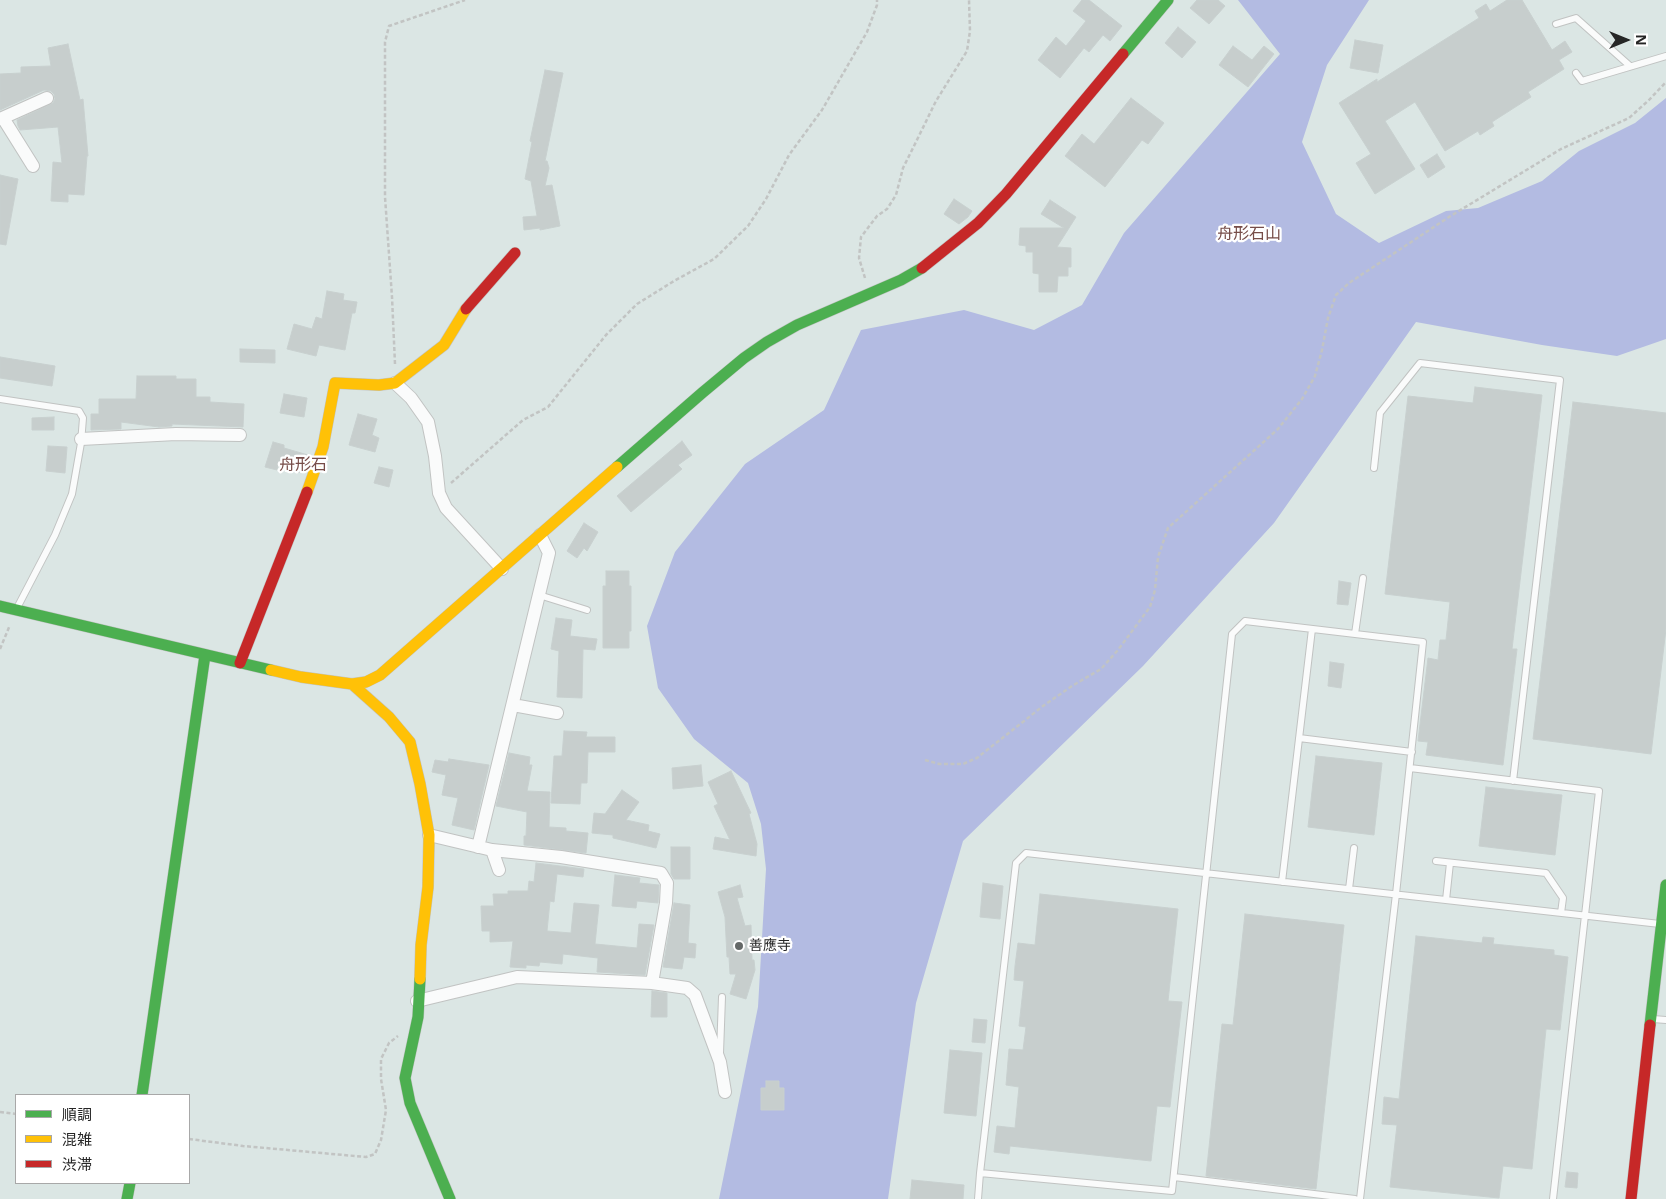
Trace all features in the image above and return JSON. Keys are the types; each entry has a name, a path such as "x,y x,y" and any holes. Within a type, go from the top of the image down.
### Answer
{"street":[{"path":"0,606 301,677 352,684 366,682 380,675 744,358 796,325 901,280 924,266 978,223 1006,194 1168,0"},
{"path":"33,166 2,119 47,98"},
{"path":"240,663 302,508 323,447 335,383 378,385 395,383 444,345 467,308 515,253"},
{"path":"395,383 411,398 428,422 440,493 446,508 502,569"},
{"path":"81,439 176,434 240,435"},
{"path":"478,847 549,553 540,535"},
{"path":"142,1094 205,655"},
{"path":"352,684 389,717 410,742 416,763 429,835 428,887 421,945 417,1001 418,1017 405,1078 410,1103 450,1199"},
{"path":"513,705 557,713"},
{"path":"429,835 492,850 561,857 661,872 667,883 666,903 652,983"},
{"path":"492,850 499,870"},
{"path":"1631,1199 1666,885"},
{"path":"417,1001 516,977 652,983 687,988 695,995 720,1062 725,1092"},
{"path":"127,1199 130,1184"}],"lane":[{"path":"1556,24 1576,18 1630,66"},
{"path":"1576,73 1582,80 1666,56"},
{"path":"1374,468 1380,413 1420,363 1560,380 1513,781"},
{"path":"0,399 79,412 83,418 72,494 55,535 16,609"},
{"path":"1355,634 1363,578"},
{"path":"539,595 587,610"},
{"path":"980,1173 1172,1191 1232,634 1245,621 1423,642 1360,1199"},
{"path":"1282,882 1312,629"},
{"path":"1299,738 1412,752"},
{"path":"1410,768 1599,791 1553,1199"},
{"path":"1349,889 1354,848"},
{"path":"978,1199 1016,863 1026,853 1662,924"},
{"path":"1436,861 1546,873 1563,898 1561,913"},
{"path":"1446,900 1450,863"},
{"path":"720,1062 722,997"},
{"path":"1651,1019 1666,1020"},
{"path":"1174,1177 1355,1199"}],"path":[{"path":"395,383 392,297 385,197 385,42 389,26 466,0"},
{"path":"440,493 523,420 548,407 606,335 637,304 714,259 748,226 766,198 789,155 822,110 867,32 876,0"},
{"path":"869,294 859,258 861,237 877,216 887,209 896,195 904,168 936,101 967,52 970,31 969,0"},
{"path":"924,760 939,764 963,764 977,758 1044,706 1072,686 1101,669 1118,650 1150,607 1155,590 1158,557 1168,528 1278,429 1302,399 1315,376 1328,318 1336,295 1349,283 1448,217 1561,149 1629,118 1650,100 1666,82"},
{"path":"0,650 16,609"},
{"path":"190,1139 366,1157 375,1154 381,1140 386,1110 381,1079 381,1059 389,1043 399,1034"},
{"path":"0,1112 15,1114"}],"shaded area":[{"path":"1238,0 1369,0 1327,65 1302,142 1336,214 1379,243 1446,211 1478,208 1542,181 1579,151 1635,123 1666,98 1666,339 1617,356 1542,345 1416,322 1274,523 1143,666 963,841 916,1003 888,1199 719,1199 758,1007 766,869 761,824 748,783 694,739 658,688 647,626 675,552 745,464 824,410 861,330 964,310 1034,330 1082,305 1124,233 1280,54"}],"building":[{"path":"1082,0 1089,0 1122,26 1110,41 1103,35 1089,52 1084,48 1060,78 1038,60 1056,37 1066,46 1086,21 1073,11"},
{"path":"1197,0 1218,0 1225,6 1209,24 1190,8"},
{"path":"1507,0 1522,0 1552,50 1565,41 1572,52 1559,60 1564,69 1528,92 1531,97 1492,122 1494,126 1480,135 1478,131 1445,151 1415,102 1385,121 1415,169 1375,194 1356,163 1371,154 1339,103 1377,79 1377,82 1479,18 1475,11 1486,4 1490,11"},
{"path":"1178,27 1196,42 1182,58 1165,43"},
{"path":"1355,40 1383,45 1378,73 1350,68"},
{"path":"68,44 80,100 83,99 88,156 84,195 68,194 68,202 51,201 53,162 62,163 58,127 20,130 17,120 53,103 55,99 54,94 51,91 44,90 0,110 0,74 21,73 21,67 51,66 48,48"},
{"path":"1233,46 1252,60 1264,46 1274,54 1248,87 1219,65"},
{"path":"545,70 563,73 545,161 547,161 549,168 545,186 552,185 560,226 540,230 540,228 524,230 523,217 537,216 531,181 525,179 532,142 530,141"},
{"path":"1131,98 1164,123 1148,144 1142,140 1105,187 1065,156 1082,134 1094,144"},
{"path":"1437,154 1445,167 1428,178 1420,165"},
{"path":"0,175 18,179 6,245 0,244"},
{"path":"954,199 972,211 959,224 944,214"},
{"path":"1050,200 1076,217 1057,247 1071,248 1071,267 1068,267 1068,276 1058,276 1057,292 1039,292 1039,274 1033,273 1033,252 1026,252 1026,246 1019,245 1020,228 1064,228 1041,214"},
{"path":"327,291 344,294 343,300 357,302 355,313 352,313 345,350 319,345 316,356 287,349 294,324 312,329 316,317 322,319"},
{"path":"240,349 275,350 275,363 240,362"},
{"path":"0,357 55,366 52,386 0,378"},
{"path":"137,376 176,376 176,379 196,379 196,397 210,397 210,402 244,404 243,427 172,424 172,426 159,427 121,422 121,429 91,430 91,414 99,414 99,399 136,399"},
{"path":"1475,387 1542,395 1512,649 1517,649 1503,765 1426,755 1428,742 1418,741 1428,658 1438,660 1440,640 1446,640 1450,602 1385,594 1408,396 1473,403"},
{"path":"284,394 307,398 304,417 280,413"},
{"path":"1573,402 1666,413 1666,629 1651,754 1533,739"},
{"path":"358,414 377,419 372,435 379,438 375,452 349,445"},
{"path":"54,417 54,430 32,430 32,418"},
{"path":"682,441 692,455 678,465 682,469 631,512 617,496"},
{"path":"273,442 284,445 284,448 308,455 302,473 278,466 277,470 265,467"},
{"path":"48,446 67,447 65,473 46,471"},
{"path":"379,467 393,470 389,487 374,483"},
{"path":"584,523 598,532 587,551 584,548 577,558 567,551"},
{"path":"606,571 629,571 631,631 629,631 629,648 603,648 603,586 606,586"},
{"path":"1339,581 1351,583 1348,605 1337,604"},
{"path":"556,618 572,620 570,636 597,639 595,650 583,649 582,698 557,697 559,651 551,649"},
{"path":"1330,662 1344,664 1341,688 1328,686"},
{"path":"564,731 587,732 586,737 615,737 615,752 588,752 587,783 581,783 580,804 551,803 554,756 562,756"},
{"path":"509,753 530,757 529,765 532,765 527,791 550,792 549,827 566,828 566,831 588,833 586,853 524,845 527,812 496,806"},
{"path":"1316,756 1382,763 1374,835 1308,827"},
{"path":"449,759 489,765 474,830 452,825 458,798 442,795 446,775 432,772 435,760 448,762"},
{"path":"701,765 703,786 673,789 672,768"},
{"path":"731,771 751,813 749,814 757,844 756,856 713,849 715,837 730,840 714,806 718,804 708,782"},
{"path":"1486,787 1562,795 1555,855 1479,846"},
{"path":"622,790 639,802 626,820 649,825 648,831 660,834 656,848 613,838 613,835 592,833 594,813 605,814"},
{"path":"671,847 690,847 690,879 674,879 671,874"},
{"path":"536,863 584,869 583,877 557,874 554,902 550,901 547,931 571,933 574,903 599,905 595,944 637,948 639,924 654,925 645,975 597,972 598,958 563,954 562,964 540,962 539,966 526,965 526,968 510,967 513,941 490,942 490,931 482,931 481,906 494,906 493,894 508,894 508,891 528,891 529,881 534,882"},
{"path":"615,875 640,878 639,883 659,885 658,903 637,901 636,908 612,906"},
{"path":"983,883 1003,886 1000,919 980,917"},
{"path":"740,885 743,897 737,898 745,926 751,925 752,960 754,960 755,970 746,999 730,994 736,974 730,974 729,957 727,957 725,917 718,892"},
{"path":"1040,894 1178,909 1168,1001 1182,1002 1170,1107 1157,1106 1151,1161 1010,1146 1009,1154 994,1152 997,1126 1015,1128 1019,1087 1006,1085 1009,1049 1023,1050 1026,1027 1019,1026 1024,981 1014,980 1015,966 1018,943 1035,945"},
{"path":"674,903 690,905 688,943 696,944 695,958 684,957 682,969 663,967"},
{"path":"1245,914 1344,925 1316,1189 1206,1176 1222,1024 1233,1025"},
{"path":"1416,936 1482,943 1483,937 1494,938 1493,944 1554,950 1554,955 1568,957 1560,1030 1546,1029 1532,1169 1503,1166 1499,1198 1390,1187 1397,1125 1382,1124 1384,1097 1399,1099"},
{"path":"652,991 667,993 667,1017 651,1017"},
{"path":"974,1019 987,1020 985,1043 972,1042"},
{"path":"950,1050 982,1053 976,1116 944,1113"},
{"path":"766,1081 779,1081 779,1088 784,1088 784,1110 761,1110 761,1088 766,1088"},
{"path":"1567,1172 1578,1173 1577,1188 1565,1187"},
{"path":"912,1180 964,1185 963,1199 910,1199"}],"traffic: fast":[{"path":"1123,54 1168,0"},
{"path":"617,467 702,393 744,358 767,342 797,325 901,280 922,268"},
{"path":"0,606 271,670"},
{"path":"142,1094 205,655"},
{"path":"1650,1025 1666,885"},
{"path":"420,979 418,1017 405,1078 410,1103 450,1199"},
{"path":"127,1199 130,1184"}],"traffic: slow":[{"path":"307,492 323,447 335,383 379,385 395,383 444,345 466,309"},
{"path":"271,670 301,677 352,684 366,682 380,675 617,467"},
{"path":"352,684 389,717 410,742 420,784 429,835 428,887 421,945 420,979"}],"traffic: jam":[{"path":"922,268 978,223 1006,194 1123,54"},
{"path":"466,309 515,253"},
{"path":"240,663 307,492"},
{"path":"1631,1199 1650,1025"}],"place":[{"name":"善應寺","path":"739,946"}],"district":[{"name":"舟形石山","path":"1249,234"},
{"name":"舟形石","path":"303,465"}]}
